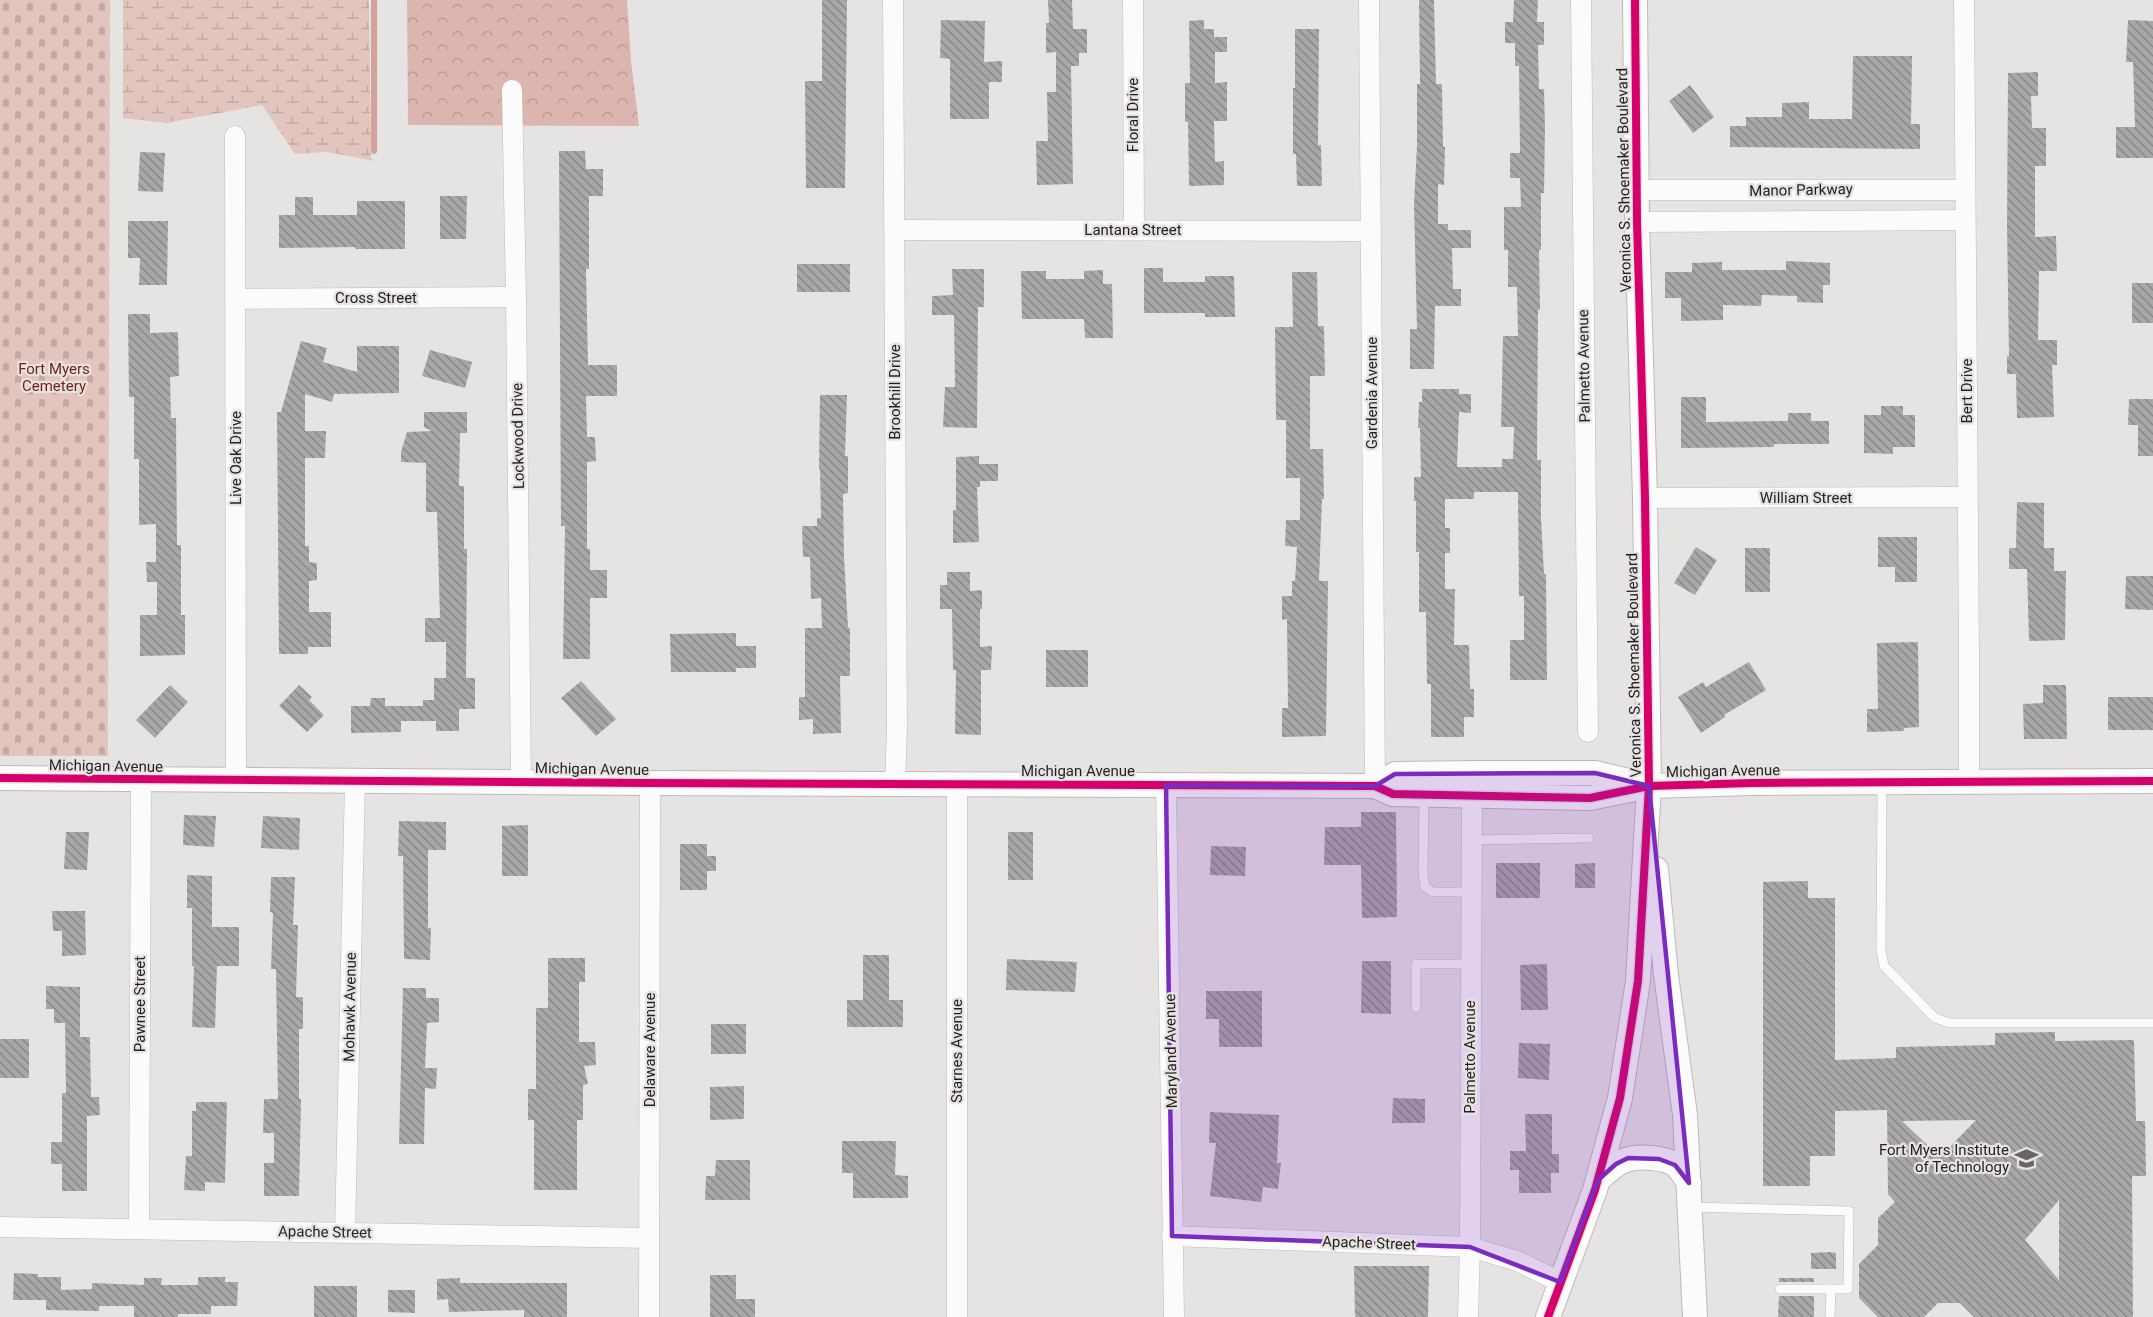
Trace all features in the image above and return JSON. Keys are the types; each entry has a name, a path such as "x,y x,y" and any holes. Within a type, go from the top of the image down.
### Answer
{"street":[{"name":"Brookhill Drive","path":"893,0 897,717 895,784"},
{"name":"Floral Drive","path":"1133,0 1134,230"},
{"name":"Gardenia Avenue","path":"1369,0 1375,786"},
{"name":"Palmetto Avenue","path":"1581,0 1588,732"},
{"name":"Veronica S. Shoemaker Boulevard","path":"1548,1317 1598,1180 1620,1098 1638,981 1649,786 1645,498 1637,222 1635,0"},
{"name":"Bert Drive","path":"1964,0 1969,782"},
{"name":"Lockwood Drive","path":"512,90 521,782"},
{"name":"Live Oak Drive","path":"235,136 236,780"},
{"name":"Manor Parkway","path":"1637,190 1965,190"},
{"name":"Manor Parkway","path":"1637,222 1965,220"},
{"name":"Lantana Street","path":"895,230 1371,231"},
{"name":"Cross Street","path":"236,299 516,297"},
{"name":"William Street","path":"1645,498 1967,497"},
{"name":"Michigan Avenue","path":"1375,786 1395,774 1541,773 1596,773 1649,786"},
{"name":"Michigan Avenue","path":"0,778 1375,786 1392,794 1590,798 1649,786 1752,783 2153,781"},
{"name":"Pawnee Street","path":"139,1229 141,780"},
{"name":"Mohawk Avenue","path":"345,1233 355,781"},
{"name":"Delaware Avenue","path":"649,1317 650,783"},
{"name":"Starnes Avenue","path":"957,785 957,1317"},
{"name":"Maryland Avenue","path":"1166,785 1174,1317"},
{"name":"Veronica S. Shoemaker Boulevard","path":"1649,786 1666,975 1685,1115 1695,1317"},
{"name":"Palmetto Avenue","path":"1468,1317 1472,796"},
{"path":"1598,1180 1616,1164 1628,1158 1640,1156 1659,1159 1675,1165 1689,1183"},
{"name":"Apache Street","path":"0,1227 649,1238"},
{"name":"Apache Street","path":"1172,1236 1470,1247 1517,1261 1560,1282"}],"lane":[{"path":"1882,782 1881,950 1884,966 1935,1018 1950,1023 2153,1023"},
{"path":"1424,795 1422,873 1425,888 1433,892 1470,892"},
{"path":"1470,840 1589,838"},
{"path":"1416,1008 1416,964 1470,964"},
{"path":"1690,1208 1849,1211 1848,1289 1780,1289"},
{"path":"1830,1317 1831,1289"}],"highlighted area":[{"path":"1595,773 1649,786 1689,1183 1675,1165 1659,1159 1628,1158 1616,1164 1598,1180 1560,1282 1470,1247 1172,1236 1166,785 1375,786 1395,774"}],"green space":[{"name":"Fort Myers Cemetery","path":"0,0 110,0 108,756 0,756"},
{"path":"123,0 369,0 371,158 375,161 327,152 295,154 262,105 166,123 123,118"},
{"path":"407,0 627,0 631,61 639,126 408,125"}],"building":[{"path":"822,0 847,0 845,188 806,188 805,81 822,81"},
{"path":"1048,0 1072,0 1073,29 1087,29 1087,53 1079,53 1079,66 1071,66 1073,184 1037,185 1036,141 1048,141 1047,92 1056,92 1056,52 1046,53 1046,23 1049,23"},
{"path":"1419,0 1434,0 1436,84 1442,84 1444,185 1438,184 1438,224 1448,224 1448,230 1471,230 1471,248 1452,248 1453,289 1461,289 1461,306 1435,306 1434,369 1410,369 1410,329 1417,329 1414,204 1417,84 1420,84"},
{"path":"1514,0 1538,0 1537,22 1544,22 1544,45 1538,45 1539,89 1544,89 1545,128 1544,193 1541,193 1541,250 1539,250 1537,460 1541,460 1541,518 1544,574 1546,574 1547,680 1510,680 1510,640 1524,640 1524,596 1519,596 1518,492 1474,492 1474,499 1445,499 1445,528 1450,528 1450,553 1445,553 1445,589 1455,589 1454,645 1469,645 1470,689 1474,689 1474,717 1464,717 1464,737 1431,737 1431,684 1427,684 1426,612 1419,612 1419,552 1416,552 1416,501 1414,501 1414,477 1421,477 1420,428 1418,428 1422,389 1459,389 1459,394 1471,394 1471,413 1459,412 1457,467 1502,467 1502,459 1513,459 1514,427 1501,427 1503,336 1518,336 1517,287 1508,287 1508,250 1504,250 1504,207 1521,207 1520,178 1510,178 1510,153 1520,153 1519,66 1515,66 1515,43 1505,43 1505,22 1513,22"},
{"path":"941,20 985,21 984,62 1002,61 1002,82 989,82 989,119 950,119 950,59 940,58"},
{"path":"1204,20 1204,29 1214,29 1214,37 1227,37 1227,52 1215,52 1215,83 1227,82 1227,121 1214,121 1215,162 1224,161 1224,185 1189,186 1185,83 1190,83 1189,21"},
{"path":"2128,20 2153,21 2153,158 2116,158 2116,127 2135,127 2133,62 2126,62"},
{"path":"1295,29 1319,29 1318,145 1321,145 1322,186 1297,186 1296,154 1293,154"},
{"path":"1853,56 1912,56 1911,124 1920,124 1920,149 1730,147 1730,126 1746,126 1746,117 1782,117 1782,103 1809,102 1809,119 1852,119"},
{"path":"2038,72 2038,96 2031,96 2032,128 2046,128 2046,166 2035,166 2035,237 2056,236 2057,271 2039,271 2038,340 2057,340 2057,365 2052,365 2054,417 2017,418 2016,374 2007,374 2007,356 2009,356 2008,73"},
{"path":"1690,85 1714,117 1693,133 1669,101"},
{"path":"559,151 585,151 586,169 603,169 603,196 589,196 589,269 586,269 588,365 617,365 617,396 586,396 587,437 595,437 596,461 587,462 587,549 590,549 590,570 607,570 607,598 590,598 590,659 563,659 565,526 561,526"},
{"path":"140,152 165,153 163,192 138,191"},
{"path":"440,196 467,196 466,239 440,239"},
{"path":"295,197 313,197 313,215 357,215 357,201 405,201 405,249 279,248 279,215 295,215"},
{"path":"128,221 168,221 167,285 139,285 140,258 128,258"},
{"path":"1786,261 1830,263 1830,285 1823,285 1823,303 1797,302 1797,296 1762,295 1761,306 1723,305 1723,320 1681,321 1681,298 1665,298 1665,272 1692,272 1692,263 1722,262 1722,270 1786,270"},
{"path":"797,264 850,264 850,292 797,292"},
{"path":"1144,268 1163,268 1163,282 1205,282 1205,276 1234,276 1235,317 1205,317 1205,313 1144,313"},
{"path":"952,269 984,269 984,307 978,307 977,428 943,427 945,387 955,387 954,315 932,315 932,296 953,295"},
{"path":"1103,270 1103,284 1112,284 1113,338 1085,338 1084,319 1022,319 1021,271 1046,271 1046,279 1084,279 1084,271"},
{"path":"1292,272 1317,272 1318,326 1324,326 1325,376 1310,376 1310,449 1323,449 1324,499 1322,499 1319,581 1328,581 1326,736 1282,737 1282,708 1288,708 1287,619 1282,620 1282,596 1292,596 1297,547 1285,546 1286,520 1300,520 1300,478 1286,478 1286,420 1276,420 1275,327 1293,327"},
{"path":"2132,283 2153,283 2153,323 2132,323"},
{"path":"128,314 150,314 150,333 178,332 179,376 170,377 171,418 176,418 177,545 181,545 181,615 185,615 185,655 140,656 140,615 157,615 157,582 147,582 146,562 156,562 156,524 139,525 139,459 134,459 134,397 129,397"},
{"path":"301,341 327,348 323,362 357,372 357,346 399,346 399,393 334,394 332,402 305,394 305,431 326,431 325,458 305,458 305,546 309,546 309,562 317,563 317,580 309,581 309,612 331,612 331,647 308,647 308,654 279,654 277,412 281,412"},
{"path":"430,350 472,362 465,388 422,376"},
{"path":"820,395 847,395 845,456 848,456 848,493 843,494 844,556 848,628 850,628 850,676 840,676 841,733 813,734 813,719 799,720 799,697 805,697 805,628 822,628 821,598 811,599 810,557 803,557 802,526 817,526 817,518 821,518"},
{"path":"1681,397 1706,397 1706,422 1788,421 1788,413 1811,413 1811,421 1829,421 1829,444 1681,448"},
{"path":"2129,399 2153,399 2153,456 2138,456 2138,425 2128,425"},
{"path":"1881,406 1903,406 1903,415 1915,415 1915,447 1893,447 1893,454 1864,453 1864,415 1881,415"},
{"path":"424,412 467,412 467,433 460,433 459,486 464,486 464,549 467,549 466,678 475,678 475,709 459,709 459,731 436,731 436,721 401,721 401,732 351,733 351,706 370,706 371,698 385,698 385,706 423,706 423,700 434,700 434,678 446,678 446,642 425,642 425,618 440,618 437,512 426,512 426,463 401,462 401,452 407,432 432,431 424,427"},
{"path":"979,456 979,464 998,464 998,481 980,481 980,487 977,487 979,542 953,543 953,510 956,510 956,457"},
{"path":"2017,502 2044,503 2044,548 2054,548 2054,571 2066,571 2065,640 2029,641 2027,569 2009,569 2009,548 2016,548"},
{"path":"1878,537 1917,537 1917,582 1895,582 1895,567 1878,567"},
{"path":"1696,547 1717,560 1695,595 1674,583"},
{"path":"1745,548 1770,548 1770,592 1745,592"},
{"path":"947,572 970,572 970,591 982,590 980,647 992,646 991,670 981,670 981,735 955,734 956,670 953,670 952,609 940,609 940,585 947,585"},
{"path":"2126,576 2153,576 2153,610 2125,609"},
{"path":"736,633 736,646 756,646 756,668 736,668 736,672 671,672 670,634"},
{"path":"1918,642 1919,727 1904,728 1904,731 1867,732 1867,709 1878,709 1877,643"},
{"path":"1046,650 1088,650 1088,687 1046,687"},
{"path":"1749,662 1766,690 1724,715 1725,717 1701,733 1678,697 1703,682 1706,687"},
{"path":"581,681 616,719 596,736 561,698"},
{"path":"170,685 188,702 155,738 136,720"},
{"path":"299,685 312,697 309,700 324,715 307,732 279,706"},
{"path":"2043,685 2066,685 2067,739 2024,739 2023,704 2043,703"},
{"path":"2108,697 2153,697 2153,730 2108,730"},
{"path":"1361,812 1396,812 1397,917 1362,918 1361,865 1324,865 1325,827 1361,827"},
{"path":"184,815 216,816 214,847 183,845"},
{"path":"263,816 300,818 299,850 261,848"},
{"path":"399,821 446,822 446,850 428,850 430,960 404,959 403,856 398,856"},
{"path":"528,825 528,876 502,876 502,826"},
{"path":"66,832 89,832 87,870 64,869"},
{"path":"1008,832 1033,832 1033,880 1008,880"},
{"path":"680,844 707,844 707,856 716,856 716,871 707,871 707,890 680,890"},
{"path":"1211,846 1246,847 1245,876 1210,875"},
{"path":"1496,863 1540,863 1540,898 1496,898"},
{"path":"1595,863 1595,888 1575,888 1575,864"},
{"path":"187,875 212,876 212,927 239,927 239,966 217,966 215,1028 192,1027 194,966 192,966 192,908 187,908"},
{"path":"271,877 295,877 293,925 298,925 296,997 303,997 303,1029 299,1029 299,1099 301,1099 299,1196 264,1196 264,1163 274,1163 274,1133 263,1133 264,1099 278,1099 276,969 271,969 273,913 270,912"},
{"path":"1808,881 1808,898 1835,898 1835,1060 1896,1058 1896,1047 1995,1045 1995,1033 2055,1032 2055,1041 2134,1040 2136,1121 2145,1121 2146,1176 2132,1176 2133,1317 1974,1317 1960,1303 1938,1303 1924,1317 1878,1317 1859,1298 1859,1264 1878,1245 1878,1218 1895,1202 1888,1194 1887,1110 1835,1111 1835,1156 1810,1156 1810,1186 1763,1186 1763,882","holes":["1976,1120 1940,1157 1902,1121","2059,1200 2059,1280 2025,1240"]},
{"path":"52,911 85,911 86,955 62,956 62,931 53,931"},
{"path":"863,955 889,955 889,1000 903,1000 903,1027 847,1027 847,1000 863,1000"},
{"path":"548,958 585,958 585,982 579,982 579,1042 595,1042 596,1065 584,1066 588,1084 583,1085 583,1120 577,1120 577,1190 534,1190 534,1120 528,1120 528,1089 536,1089 536,1008 548,1008"},
{"path":"1007,959 1077,962 1075,992 1006,990"},
{"path":"1362,961 1391,961 1391,1014 1361,1013"},
{"path":"1547,964 1548,1010 1521,1010 1520,965"},
{"path":"46,986 80,987 80,1037 90,1037 91,1097 99,1097 100,1115 87,1116 87,1191 62,1191 62,1164 51,1164 51,1142 62,1142 62,1093 66,1093 65,1023 54,1023 54,1009 46,1009"},
{"path":"403,988 426,988 426,998 439,998 439,1022 427,1023 425,1068 437,1068 436,1089 425,1088 424,1144 399,1144"},
{"path":"1206,991 1262,991 1262,1047 1219,1047 1219,1019 1206,1019"},
{"path":"711,1024 746,1024 746,1054 711,1054"},
{"path":"0,1039 29,1039 29,1078 0,1078"},
{"path":"1519,1043 1550,1044 1549,1080 1518,1078"},
{"path":"744,1086 744,1119 710,1120 710,1087"},
{"path":"1393,1098 1425,1099 1425,1123 1392,1123"},
{"path":"196,1102 227,1102 225,1183 205,1182 205,1191 184,1190 186,1156 192,1156 192,1111 196,1111"},
{"path":"1210,1112 1279,1115 1277,1163 1281,1163 1278,1189 1263,1187 1261,1202 1210,1196 1216,1143 1209,1143"},
{"path":"1525,1114 1552,1114 1552,1154 1559,1154 1559,1173 1551,1173 1551,1193 1519,1193 1519,1170 1510,1170 1510,1151 1526,1151"},
{"path":"842,1141 896,1141 895,1175 908,1176 908,1198 853,1198 853,1173 842,1173"},
{"path":"716,1160 750,1160 750,1200 705,1200 706,1176 715,1176"},
{"path":"1811,1253 1836,1253 1836,1269 1811,1269"},
{"path":"1354,1266 1429,1266 1428,1317 1355,1317"},
{"path":"14,1273 38,1274 38,1277 61,1277 61,1290 92,1289 92,1283 144,1285 144,1278 162,1278 161,1285 198,1285 198,1277 225,1277 225,1282 238,1282 237,1306 211,1306 211,1314 178,1314 178,1317 134,1317 134,1306 99,1306 99,1311 46,1310 46,1300 13,1300"},
{"path":"710,1275 736,1275 736,1299 755,1299 755,1317 710,1317"},
{"path":"460,1278 460,1283 567,1283 567,1317 524,1317 524,1310 449,1312 448,1299 437,1300 437,1279"},
{"path":"1779,1278 1814,1278 1814,1282 1779,1282"},
{"path":"314,1286 357,1286 357,1317 314,1317"},
{"path":"388,1290 415,1290 415,1313 388,1312"},
{"path":"1779,1296 1814,1296 1814,1317 1778,1317"}],"waterway":[{"path":"374,0 374,151"}],"cycle path":[{"path":"1548,1317 1595,1190 1620,1098 1638,981 1649,786 1645,498 1637,222 1635,0"},
{"path":"0,778 1375,786 1393,794 1590,798 1649,786 1752,783 2153,781"}],"place":[{"name":"Fort Myers Institute of Technology","path":"2027,1159"}]}
